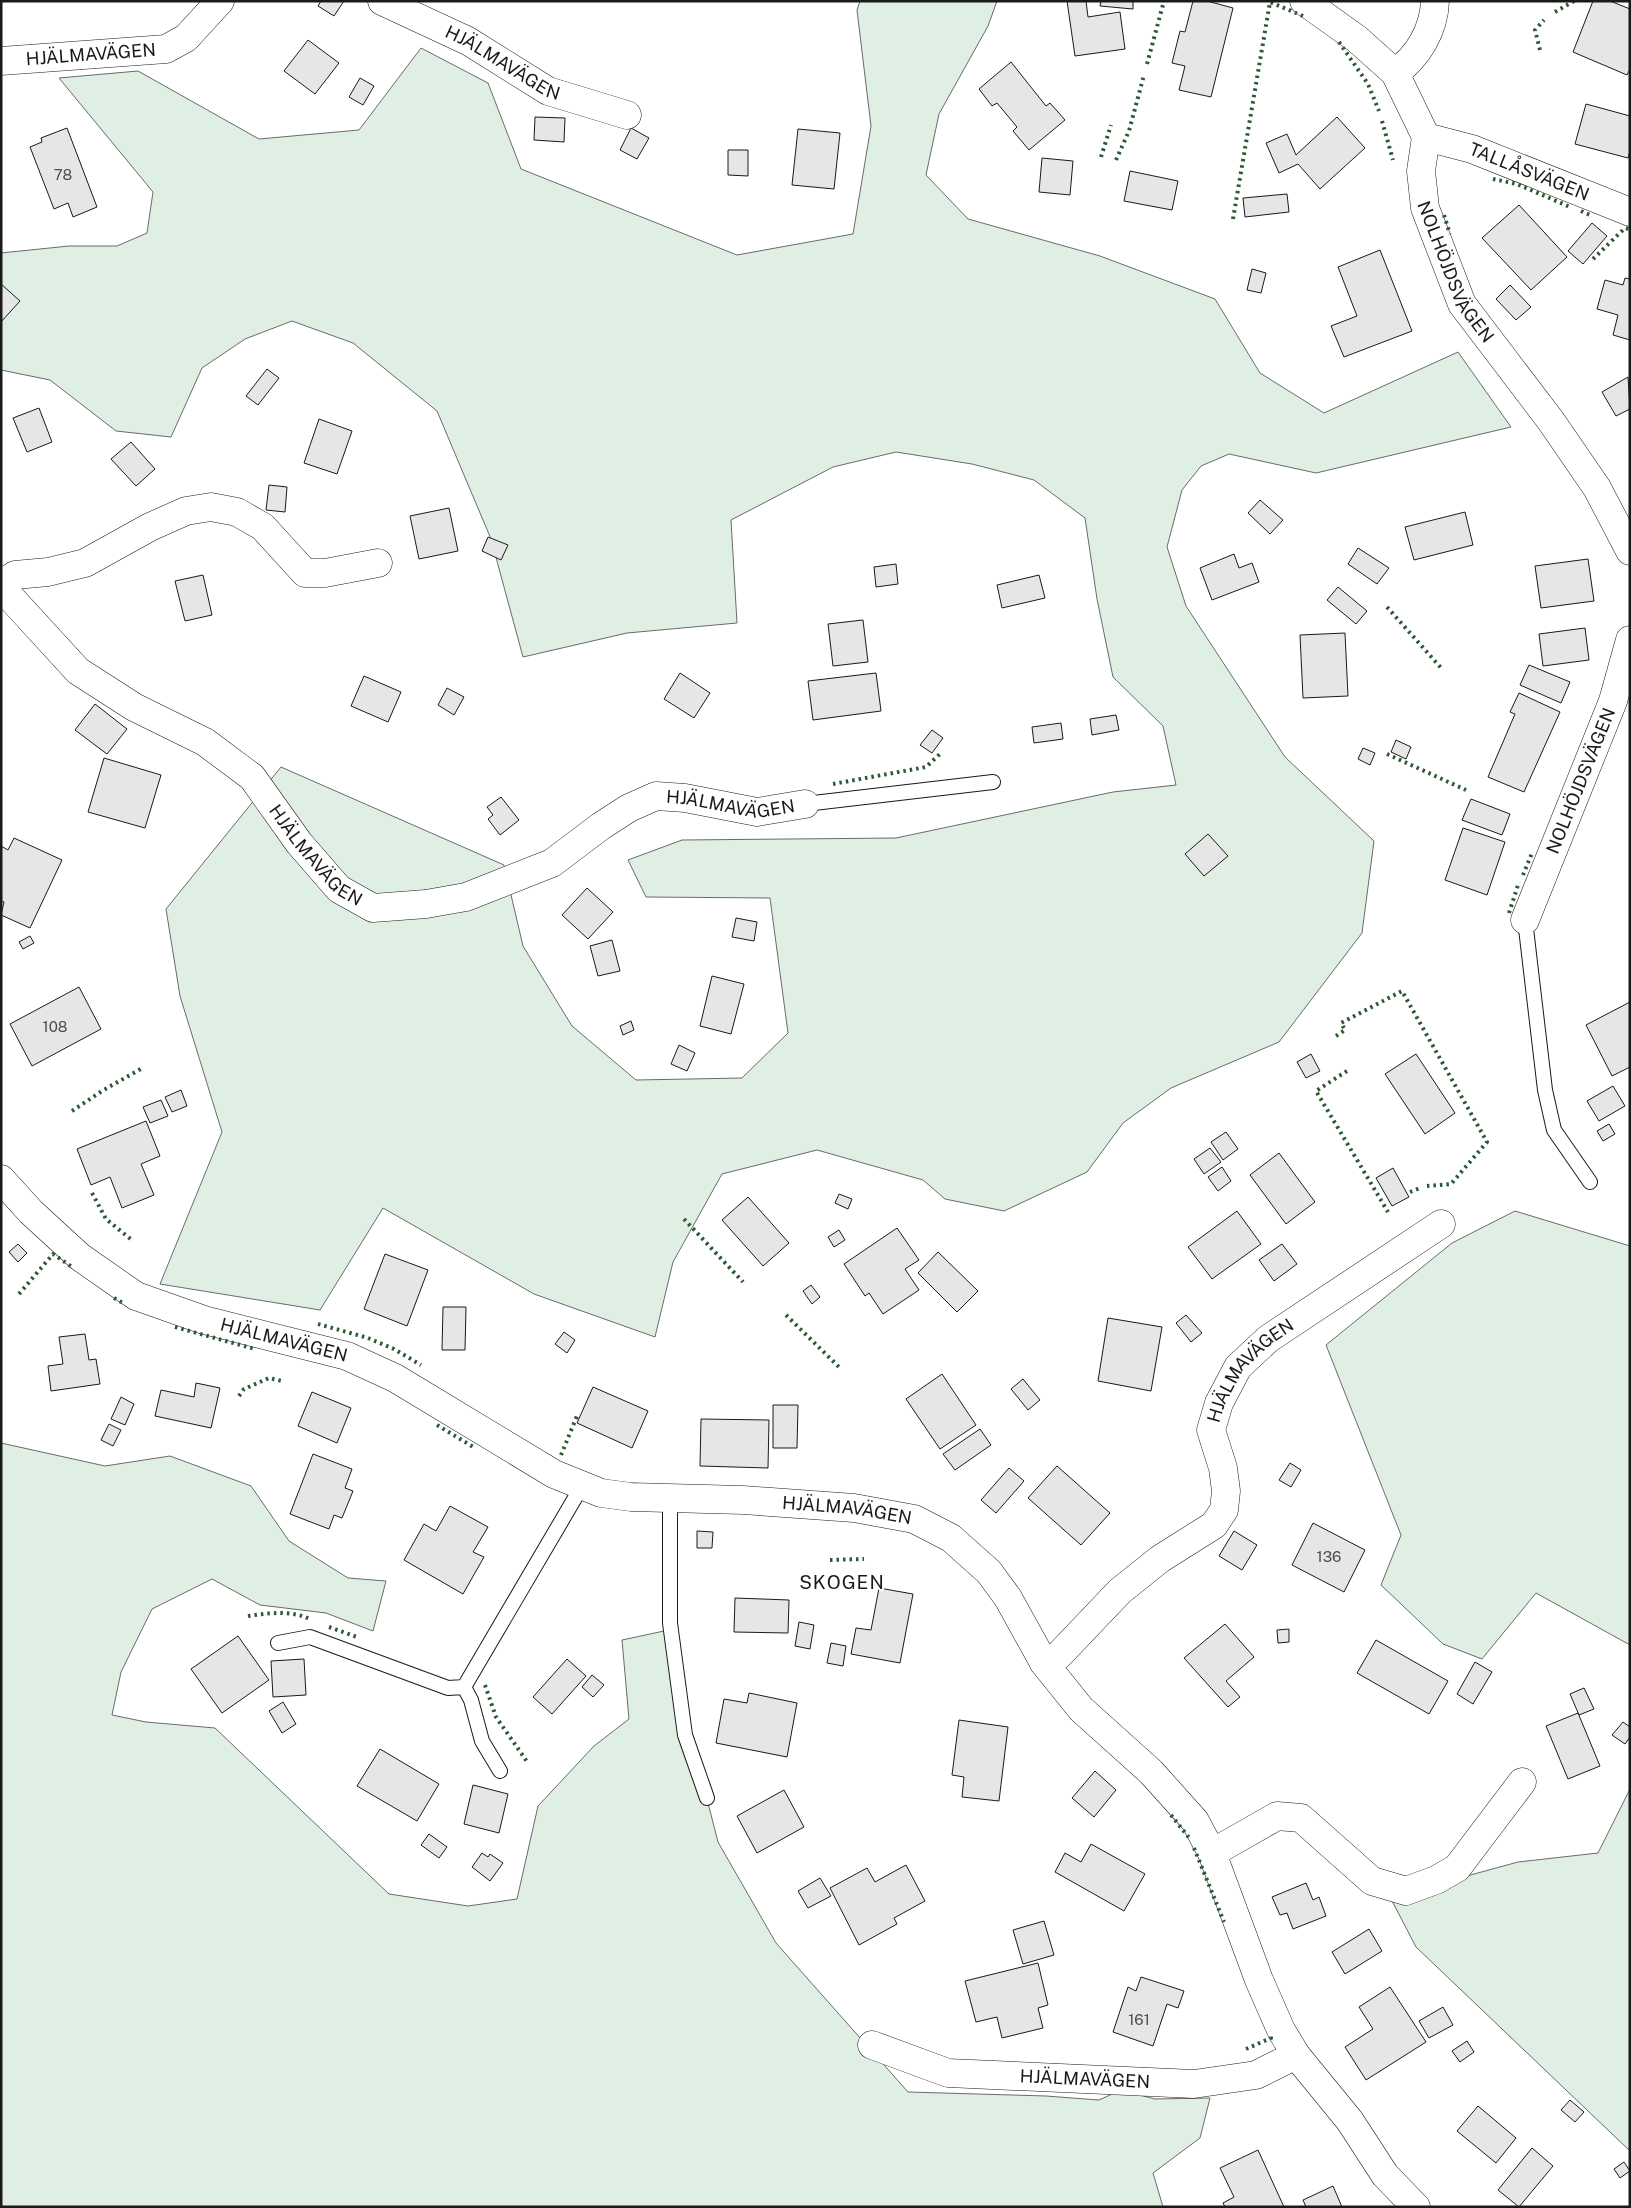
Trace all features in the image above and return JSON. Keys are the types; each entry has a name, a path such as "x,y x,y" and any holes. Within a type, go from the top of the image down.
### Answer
{"street":[{"name":"HJÄLMAVÄGEN","path":"1,61 166,50 186,38 220,1"},
{"name":"HJÄLMAVÄGEN","path":"382,1 468,41 548,90 627,115"},
{"path":"1304,1 1357,39 1395,73 1426,137"},
{"path":"1395,73 1410,63 1428,34 1434,15 1435,1"},
{"name":"TALLÅSVÄGEN","path":"1426,137 1472,149 1630,212"},
{"name":"NOLHÖJDSVÄGEN","path":"1426,137 1421,171 1425,208 1462,304 1552,421 1598,488 1630,551"},
{"name":"HJÄLMAVÄGEN","path":"378,563 325,573 305,573 263,527 237,512 211,507 186,511 150,527 85,563 48,572 15,575 1,585 78,671 134,708 205,742 252,777 299,843 339,889 373,908 426,904 466,898 552,863 601,826 629,808 656,796 685,798 757,812 805,804"},
{"name":"NOLHÖJDSVÄGEN","path":"1525,920 1613,701 1630,640"},
{"name":"HJÄLMAVÄGEN","path":"1,1179 30,1212 80,1257 136,1296 204,1320 347,1356 395,1378 554,1474 582,1486 602,1493 632,1497 831,1506 914,1519 951,1538 989,1572 1008,1598 1044,1663 1081,1709 1151,1772 1195,1821 1212,1853 1259,1980 1281,2030 1296,2055 1350,2122 1385,2175 1416,2207"},
{"name":"HJÄLMAVÄGEN","path":"1044,1663 1059,1655 1120,1591 1146,1570 1214,1525 1224,1510 1225,1479 1211,1430 1219,1403 1238,1367 1268,1340 1441,1224"},
{"path":"1212,1853 1277,1816 1301,1818 1372,1881 1406,1891 1436,1880 1457,1868 1522,1782"},
{"name":"HJÄLMAVÄGEN","path":"872,2045 948,2073 1194,2084 1256,2075 1296,2055"}],"lane":[{"path":"805,804 993,782"},
{"path":"1525,920 1545,1090 1554,1130 1590,1182"},
{"path":"464,1687 582,1486"},
{"path":"670,1498 670,1623 685,1735 707,1798"},
{"path":"278,1643 310,1637 448,1688 464,1687"},
{"path":"464,1687 471,1700 482,1741 500,1771"}],"green space":[{"path":"860,1 997,1 988,26 939,114 926,175 968,219 1100,256 1215,299 1260,373 1324,413 1458,352 1511,427 1316,473 1229,454 1201,466 1182,490 1167,547 1186,606 1285,757 1374,841 1362,933 1279,1042 1171,1088 1123,1123 1087,1172 1004,1211 945,1199 923,1180 817,1150 722,1174 673,1262 655,1337 534,1294 383,1208 320,1310 160,1284 222,1132 180,996 166,909 281,767 504,865 523,946 572,1026 636,1080 742,1078 788,1033 770,898 646,897 628,860 682,840 896,838 1113,792 1176,785 1163,726 1113,677 1097,599 1085,518 1034,480 972,464 896,452 833,467 731,520 737,623 627,633 523,657 491,539 437,411 353,343 292,321 245,339 202,368 171,437 116,431 50,380 1,370 1,253 69,246 117,246 147,233 153,192 59,78 138,71 259,139 359,130 421,48 488,83 521,169 737,255 853,234 871,126 857,10"},
{"path":"1515,1211 1630,1246 1630,1645 1536,1593 1482,1659 1443,1644 1381,1585 1401,1535 1326,1345 1452,1243"},
{"path":"1,1443 105,1466 170,1456 251,1486 289,1541 348,1578 386,1581 373,1631 326,1613 260,1605 212,1579 152,1609 121,1672 112,1715 146,1722 215,1728 389,1894 468,1906 517,1899 538,1806 594,1746 629,1719 622,1640 664,1631 718,1842 776,1943 908,2092 1046,2096 1099,2100 1121,2090 1155,2099 1210,2098 1200,2138 1153,2173 1163,2207 1,2207"},
{"path":"1630,1789 1630,2151 1416,1947 1390,1897 1518,1862 1598,1853"}],"building":[{"path":"321,1 344,1 334,16 318,6"},
{"path":"1067,1 1086,1 1088,17 1120,12 1125,49 1075,56"},
{"path":"1101,1 1133,1 1133,9 1100,6"},
{"path":"1193,1 1207,1 1233,8 1211,97 1179,90 1185,66 1172,63 1180,31 1185,32"},
{"path":"1593,1 1610,1 1630,9 1630,69 1627,75 1573,52"},
{"path":"308,40 339,63 315,94 284,71"},
{"path":"1011,62 1046,106 1050,103 1065,120 1029,150 1013,131 1017,127 997,103 992,106 979,89"},
{"path":"360,78 374,86 363,105 349,97"},
{"path":"1586,104 1630,116 1630,151 1628,158 1575,144"},
{"path":"535,117 565,118 564,142 534,140"},
{"path":"1337,117 1365,148 1320,189 1298,164 1279,173 1266,143 1287,134 1296,155"},
{"path":"67,128 97,207 73,217 68,203 54,209 30,147 42,142 41,138"},
{"path":"631,128 649,138 637,159 620,150"},
{"path":"798,129 840,133 834,189 792,185"},
{"path":"728,150 748,150 748,176 728,175"},
{"path":"1042,158 1073,161 1070,195 1039,192"},
{"path":"1130,171 1178,181 1172,210 1124,201"},
{"path":"1287,194 1289,212 1245,217 1243,198"},
{"path":"1519,205 1567,257 1531,290 1482,238"},
{"path":"1592,223 1607,236 1583,264 1568,251"},
{"path":"1380,250 1412,331 1344,357 1331,326 1357,316 1338,267"},
{"path":"1252,269 1266,273 1261,293 1247,290"},
{"path":"1625,278 1630,279 1630,340 1613,335 1618,315 1597,309 1605,280 1623,285"},
{"path":"1,284 20,301 1,322"},
{"path":"1510,285 1531,307 1516,320 1496,299"},
{"path":"267,369 279,378 258,405 246,396"},
{"path":"1628,377 1630,409 1616,416 1602,392"},
{"path":"39,408 52,442 27,452 13,418"},
{"path":"319,419 352,431 337,474 304,463"},
{"path":"131,442 155,469 136,486 111,459"},
{"path":"269,485 287,487 285,512 266,510"},
{"path":"1260,500 1283,520 1270,534 1248,513"},
{"path":"449,508 458,551 419,559 410,516"},
{"path":"1465,512 1473,545 1414,560 1405,527"},
{"path":"488,537 508,545 501,560 482,551"},
{"path":"1358,548 1389,568 1377,584 1348,564"},
{"path":"1234,554 1239,568 1252,563 1259,582 1212,600 1200,568"},
{"path":"1588,559 1594,601 1541,608 1535,566"},
{"path":"896,564 898,584 876,587 874,567"},
{"path":"203,575 212,615 185,621 175,581"},
{"path":"1039,575 1045,598 1002,608 997,585"},
{"path":"1338,587 1367,611 1356,624 1327,600"},
{"path":"863,620 868,662 833,666 828,624"},
{"path":"1585,628 1589,660 1543,666 1539,634"},
{"path":"1345,633 1348,696 1303,698 1300,635"},
{"path":"1529,665 1570,682 1561,703 1520,685"},
{"path":"680,673 710,693 694,718 664,699"},
{"path":"876,673 881,711 813,720 808,681"},
{"path":"364,676 401,692 388,722 351,706"},
{"path":"447,688 464,697 454,715 438,705"},
{"path":"1519,693 1560,712 1524,792 1488,777 1515,714 1510,712"},
{"path":"95,704 127,729 107,754 75,730"},
{"path":"1116,715 1119,730 1092,735 1090,719"},
{"path":"1061,723 1063,739 1034,743 1032,727"},
{"path":"932,730 943,738 932,753 920,745"},
{"path":"1396,740 1411,747 1406,759 1391,752"},
{"path":"1363,748 1375,753 1370,765 1358,759"},
{"path":"104,758 161,775 145,828 88,812"},
{"path":"501,797 519,820 500,835 488,819 493,815 487,807"},
{"path":"1471,799 1510,814 1502,835 1462,820"},
{"path":"1463,828 1505,842 1487,895 1445,880"},
{"path":"1208,834 1228,856 1204,876 1185,854"},
{"path":"14,838 62,860 30,928 1,915 4,902 1,901 1,846 8,850"},
{"path":"587,888 613,912 588,939 562,915"},
{"path":"736,918 757,922 754,941 732,937"},
{"path":"30,936 34,943 23,949 19,942"},
{"path":"612,940 620,971 598,976 590,946"},
{"path":"712,976 744,984 731,1034 700,1026"},
{"path":"79,987 101,1029 32,1066 10,1024"},
{"path":"1630,1002 1630,1067 1612,1076 1586,1025"},
{"path":"631,1021 634,1030 623,1035 620,1026"},
{"path":"679,1045 695,1053 687,1071 671,1064"},
{"path":"1311,1054 1320,1071 1306,1078 1297,1062"},
{"path":"1416,1054 1455,1113 1425,1134 1385,1074"},
{"path":"1613,1086 1625,1106 1599,1121 1587,1101"},
{"path":"181,1090 187,1106 172,1112 165,1097"},
{"path":"161,1100 168,1116 150,1123 143,1107"},
{"path":"146,1121 160,1156 141,1164 154,1195 122,1208 110,1177 91,1185 77,1149"},
{"path":"1609,1124 1615,1134 1603,1141 1597,1131"},
{"path":"1226,1132 1238,1149 1223,1160 1211,1142"},
{"path":"1210,1148 1221,1162 1204,1174 1194,1159"},
{"path":"1279,1153 1315,1202 1286,1224 1250,1175"},
{"path":"1222,1167 1231,1181 1218,1191 1208,1177"},
{"path":"1393,1168 1409,1197 1392,1206 1376,1178"},
{"path":"839,1194 852,1199 848,1209 835,1203"},
{"path":"748,1197 789,1243 763,1266 722,1220"},
{"path":"1237,1211 1261,1244 1212,1279 1188,1247"},
{"path":"897,1228 919,1260 905,1269 919,1290 883,1314 869,1293 865,1296 844,1264"},
{"path":"839,1230 845,1240 834,1247 828,1237"},
{"path":"18,1244 27,1253 18,1262 9,1252"},
{"path":"1282,1244 1297,1264 1274,1281 1259,1260"},
{"path":"938,1252 978,1291 957,1312 918,1273"},
{"path":"385,1254 428,1270 407,1326 364,1309"},
{"path":"811,1285 820,1297 812,1304 803,1291"},
{"path":"443,1307 466,1307 465,1350 442,1350"},
{"path":"1186,1315 1202,1333 1191,1342 1176,1323"},
{"path":"1108,1318 1162,1327 1151,1391 1098,1381"},
{"path":"564,1332 575,1340 567,1353 555,1344"},
{"path":"85,1334 89,1360 96,1359 100,1384 51,1391 48,1366 63,1364 59,1337"},
{"path":"942,1374 976,1425 940,1449 906,1399"},
{"path":"1023,1379 1040,1400 1028,1410 1011,1389"},
{"path":"196,1383 220,1388 211,1428 155,1416 161,1390 194,1397"},
{"path":"593,1387 648,1411 632,1448 577,1423"},
{"path":"312,1392 351,1408 337,1443 298,1426"},
{"path":"121,1397 134,1404 125,1425 111,1419"},
{"path":"773,1405 798,1405 797,1448 773,1448"},
{"path":"701,1419 769,1420 768,1468 700,1466"},
{"path":"109,1424 121,1430 113,1446 101,1440"},
{"path":"980,1429 991,1445 955,1470 943,1454"},
{"path":"313,1454 352,1469 345,1488 353,1491 342,1518 334,1515 329,1529 290,1514"},
{"path":"1290,1463 1301,1470 1291,1487 1279,1480"},
{"path":"1057,1466 1110,1513 1081,1545 1028,1498"},
{"path":"1009,1468 1024,1481 996,1513 981,1500"},
{"path":"450,1506 488,1527 473,1552 484,1557 463,1594 404,1560 424,1524 436,1531"},
{"path":"1313,1523 1365,1550 1344,1592 1292,1565"},
{"path":"697,1531 713,1532 712,1548 697,1548"},
{"path":"1234,1531 1257,1545 1242,1570 1219,1556"},
{"path":"879,1588 913,1594 900,1663 851,1654 856,1628 871,1630"},
{"path":"735,1598 789,1600 788,1633 734,1632"},
{"path":"799,1622 814,1625 810,1649 795,1646"},
{"path":"1225,1624 1254,1657 1226,1681 1240,1697 1228,1707 1184,1658"},
{"path":"1289,1629 1289,1642 1278,1643 1277,1630"},
{"path":"238,1636 269,1680 222,1713 191,1669"},
{"path":"1376,1640 1448,1681 1429,1714 1357,1673"},
{"path":"831,1643 846,1646 843,1666 827,1663"},
{"path":"304,1659 306,1695 273,1697 271,1661"},
{"path":"567,1659 586,1676 552,1714 533,1697"},
{"path":"1475,1662 1492,1672 1473,1704 1457,1694"},
{"path":"592,1675 604,1685 593,1697 582,1687"},
{"path":"1584,1688 1594,1709 1579,1715 1570,1694"},
{"path":"749,1693 797,1703 787,1757 716,1743 724,1699 747,1703"},
{"path":"283,1702 296,1724 282,1733 269,1711"},
{"path":"1578,1713 1600,1766 1568,1779 1546,1726"},
{"path":"959,1720 1008,1727 999,1801 962,1797 964,1777 952,1775"},
{"path":"1623,1722 1630,1727 1630,1737 1625,1744 1612,1735"},
{"path":"380,1749 439,1784 417,1821 357,1786"},
{"path":"1095,1771 1116,1790 1094,1817 1072,1798"},
{"path":"473,1785 508,1794 499,1833 464,1824"},
{"path":"784,1790 804,1827 757,1853 737,1816"},
{"path":"429,1834 447,1847 439,1858 421,1845"},
{"path":"1091,1844 1145,1874 1124,1911 1055,1872 1065,1853 1081,1862"},
{"path":"482,1853 488,1857 490,1854 503,1863 490,1881 472,1867"},
{"path":"906,1865 925,1901 894,1918 897,1924 859,1945 830,1888 867,1868 875,1882"},
{"path":"820,1878 831,1896 808,1908 798,1891"},
{"path":"1306,1883 1313,1900 1319,1897 1326,1916 1293,1929 1287,1913 1280,1915 1272,1897"},
{"path":"1044,1921 1054,1955 1023,1964 1013,1930"},
{"path":"1369,1929 1382,1951 1345,1974 1332,1952"},
{"path":"1038,1963 1048,2005 1038,2008 1043,2028 1002,2038 997,2017 976,2022 965,1981"},
{"path":"1141,1977 1184,1991 1178,2008 1167,2004 1153,2046 1113,2032 1128,1987 1136,1991"},
{"path":"1390,1987 1426,2042 1366,2080 1345,2047 1373,2029 1359,2007"},
{"path":"1443,2007 1453,2025 1429,2038 1419,2021"},
{"path":"1467,2041 1474,2052 1460,2062 1452,2051"},
{"path":"1570,2100 1584,2112 1575,2122 1561,2110"},
{"path":"1478,2106 1516,2138 1496,2163 1457,2131"},
{"path":"1532,2148 1553,2166 1519,2207 1498,2190"},
{"path":"1258,2150 1284,2207 1225,2207 1223,2203 1234,2197 1220,2168"},
{"path":"1624,2162 1630,2171 1620,2178 1614,2169"},
{"path":"1333,2186 1342,2207 1306,2207 1303,2200"}],"hedge":[{"path":"1147,64 1164,1"},
{"path":"1555,12 1574,1"},
{"path":"1233,219 1270,2 1303,16"},
{"path":"1540,50 1535,30 1544,20"},
{"path":"1339,42 1368,84 1379,111"},
{"path":"1116,160 1129,131 1144,75"},
{"path":"1382,121 1393,160"},
{"path":"1101,157 1111,125"},
{"path":"1493,179 1517,184 1570,207"},
{"path":"1581,211 1592,216"},
{"path":"1444,215 1450,234"},
{"path":"1593,259 1625,228 1630,229"},
{"path":"1387,607 1442,669"},
{"path":"833,784 926,767 942,752"},
{"path":"1387,754 1466,790"},
{"path":"1523,875 1532,853"},
{"path":"1509,913 1519,882"},
{"path":"1336,1036 1345,1030 1341,1023 1402,991 1487,1142 1451,1184 1427,1186"},
{"path":"72,1111 144,1067"},
{"path":"1347,1071 1316,1091 1388,1212"},
{"path":"1410,1192 1420,1188"},
{"path":"92,1193 106,1219 133,1241"},
{"path":"684,1219 743,1282"},
{"path":"19,1294 53,1254 72,1267"},
{"path":"114,1298 123,1303"},
{"path":"786,1315 839,1367"},
{"path":"318,1324 368,1338 394,1349 421,1365"},
{"path":"175,1327 255,1349"},
{"path":"239,1396 244,1389 269,1378 282,1381"},
{"path":"561,1455 577,1416"},
{"path":"437,1425 475,1448"},
{"path":"830,1560 864,1559"},
{"path":"248,1616 287,1613 310,1619"},
{"path":"329,1627 357,1637"},
{"path":"485,1685 496,1717 528,1763"},
{"path":"1171,1815 1190,1839"},
{"path":"1194,1848 1224,1922"},
{"path":"1246,2049 1271,2038 1270,2036"}],"district":[{"name":"SKOGEN","path":"842,1582"}]}
